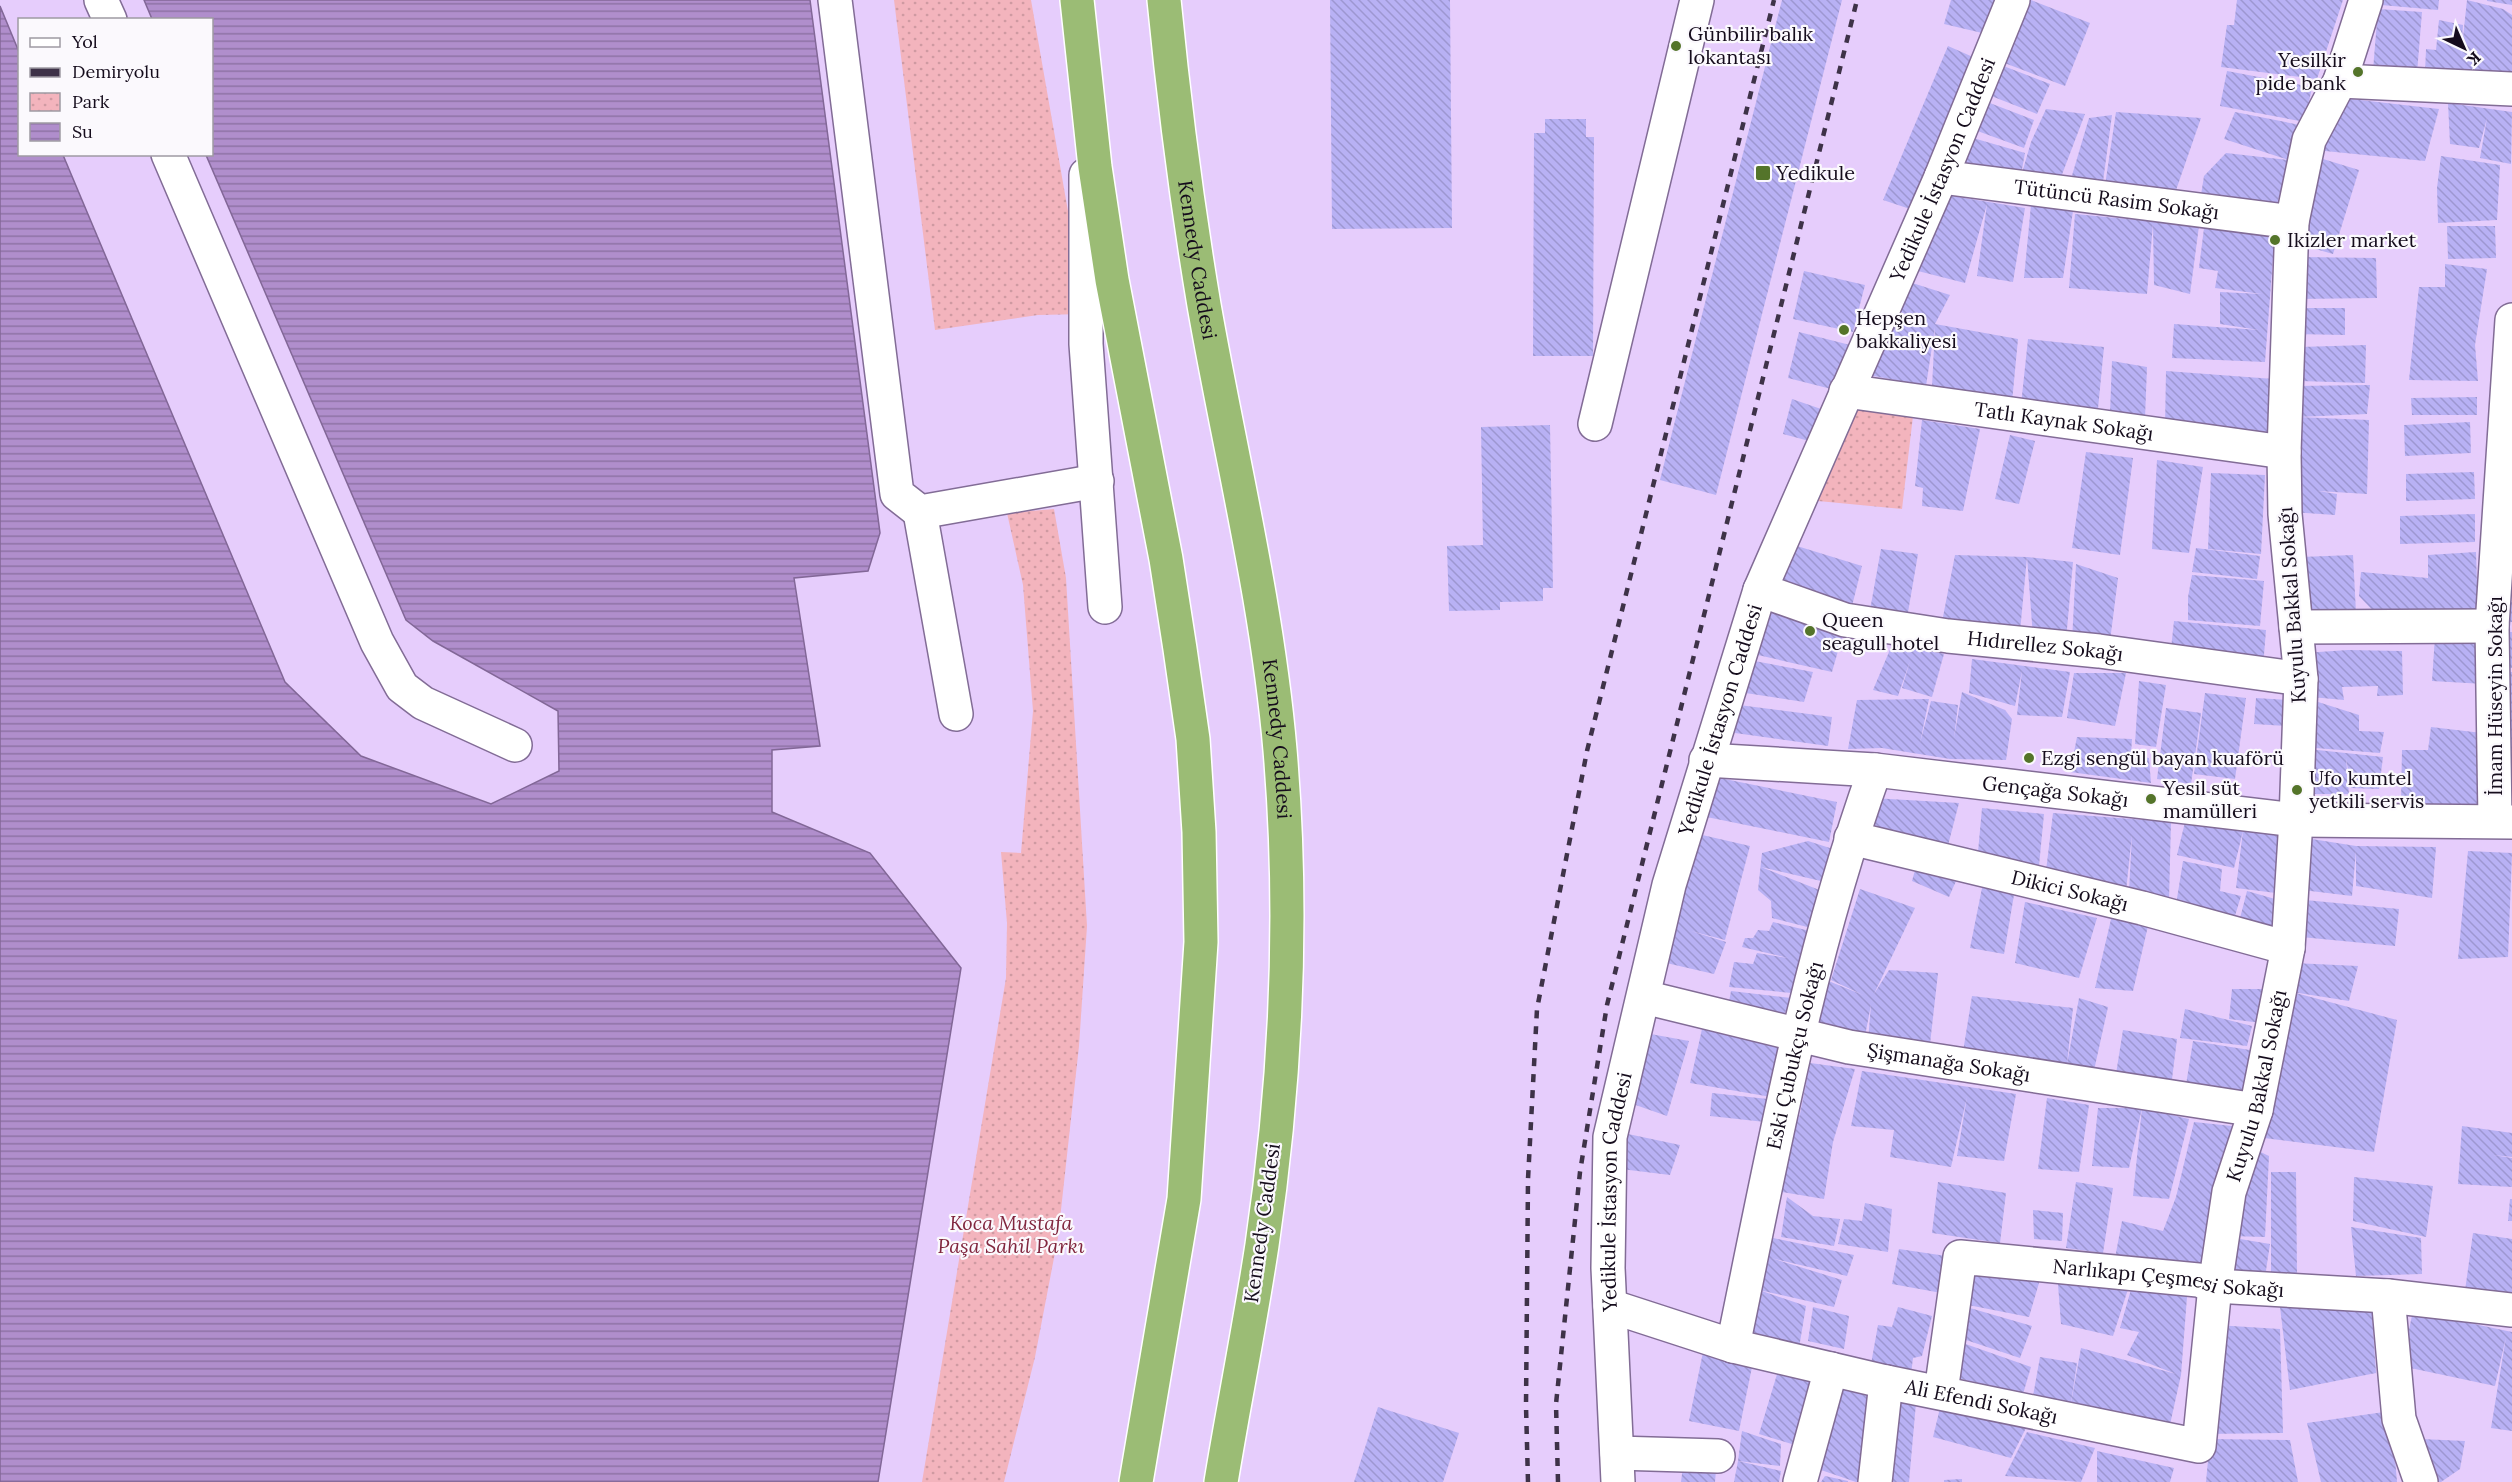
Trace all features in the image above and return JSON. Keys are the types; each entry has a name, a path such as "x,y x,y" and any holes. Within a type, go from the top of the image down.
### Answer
{"highway":[{"path":"1077,0 1087,95 1114,291 1166,559 1178,638 1192,739 1199,832 1202,942 1184,1199 1136,1482"},
{"name":"Kennedy Caddesi","path":"1164,0 1189,211 1269,659 1280,750 1285,850 1287,969 1279,1097 1262,1244 1221,1482"}],"street":[{"path":"101,0 109,18"},
{"path":"835,0 897,494 920,512 956,714"},
{"path":"1595,424 1697,0"},
{"name":"Yedikule İstasyon Caddesi","path":"1618,1468 1610,1306 1610,1137 1669,885 1706,760 1738,669 1760,590 1941,177 2013,0"},
{"name":"Kuyulu Bakkal Sokağı","path":"2215,1286 2229,1192 2256,1110 2288,948 2296,820 2301,679 2285,514 2284,452 2292,222 2309,140 2340,81 2366,0"},
{"path":"2340,81 2512,89"},
{"path":"1087,95 1086,344 1105,607"},
{"path":"169,156 377,642 402,687 423,703 515,745"},
{"name":"Tütüncü Rasim Sokağı","path":"1941,177 2292,222"},
{"name":"İmam Hüseyin Sokağı","path":"2504,821 2492,626 2512,320"},
{"name":"Tatlı Kaynak Sokağı","path":"1846,392 2284,452"},
{"path":"920,512 1097,482"},
{"name":"Hıdırellez Sokağı","path":"1760,590 1845,620 1948,636 2099,651 2301,679"},
{"path":"2296,627 2492,626"},
{"name":"Gençağa Sokağı","path":"1706,760 1875,770 2296,820 2504,821"},
{"name":"Eski Çubukçu Sokağı","path":"1733,1346 1798,1035 1851,838 1875,770"},
{"name":"Dikici Sokağı","path":"1851,838 2142,908 2288,948"},
{"name":"Şişmanağa Sokağı","path":"1644,997 1850,1047 2256,1110"},
{"name":"Narlıkapı Çeşmesi Sokağı","path":"1941,1392 1960,1257 2198,1280 2215,1286 2388,1296 2512,1310"},
{"name":"Ali Efendi Sokağı","path":"1610,1306 1733,1346 1886,1382 2199,1446 2215,1286"},
{"path":"2388,1296 2399,1419 2421,1482"},
{"path":"1800,1482 1830,1368"},
{"path":"1875,1482 1886,1382"},
{"path":"1618,1468 1718,1456"}],"green space":[{"path":"894,0 1031,0 1086,314 1038,315 935,330"},
{"path":"1847,408 1913,416 1902,509 1818,501"},
{"name":"Koca Mustafa Paşa Sahil Parkı","path":"1054,509 1066,578 1087,926 1079,1046 1058,1237 1035,1357 1004,1482 922,1482 1006,978 1007,923 1001,852 1021,853 1033,711 1023,585 1007,513"}],"water":[{"path":"144,0 810,0 880,533 868,571 794,578 820,746 772,750 772,812 870,853 961,968 878,1482 0,1482 0,6 18,50 18,156 63,156 285,682 361,756 491,804 559,771 558,711 433,641 406,620 206,156 213,156 213,18 152,18"}],"building":[{"path":"1330,0 1450,0 1452,228 1332,229"},
{"path":"1782,0 1842,0 1716,495 1660,480"},
{"path":"1951,0 2007,0 1995,36 1944,24"},
{"path":"2017,0 2031,0 2090,23 2065,86 1994,59"},
{"path":"2237,0 2343,0 2317,79 2221,67 2227,25 2234,25"},
{"path":"2381,0 2439,0 2438,10 2381,5"},
{"path":"2467,0 2503,9 2512,15 2512,78 2425,73 2426,49 2436,50 2439,20 2463,25 2461,56"},
{"path":"2512,0 2512,5 2487,1"},
{"path":"2378,9 2422,12 2417,73 2373,70"},
{"path":"1948,46 1982,61 1916,211 1883,200"},
{"path":"1993,62 2050,84 2037,114 1981,92"},
{"path":"2227,71 2312,87 2305,122 2220,106"},
{"path":"2342,98 2439,109 2425,161 2315,150"},
{"path":"1982,100 2034,120 2024,148 1972,129"},
{"path":"2448,103 2512,112 2511,164 2480,158 2487,118 2479,148 2450,144"},
{"path":"2046,109 2085,114 2058,185 2020,180 2031,142"},
{"path":"2116,112 2201,118 2174,196 2104,192"},
{"path":"2235,112 2300,125 2289,160 2224,139"},
{"path":"2112,115 2102,189 2068,189 2089,118"},
{"path":"1545,119 1586,119 1586,137 1594,137 1593,356 1533,356 1534,133 1545,133"},
{"path":"1973,138 2025,153 2020,180 1963,166"},
{"path":"2226,153 2289,160 2276,208 2200,201 2204,176"},
{"path":"2441,156 2500,165 2497,220 2438,223 2437,188"},
{"path":"2323,159 2359,170 2333,254 2298,244"},
{"path":"1940,194 2025,208 2013,282 1977,276 1987,204 1965,283 1914,270"},
{"path":"2031,205 2073,211 2063,278 2024,278"},
{"path":"2075,214 2199,226 2190,294 2154,285 2153,224 2147,294 2069,288"},
{"path":"2447,226 2495,226 2496,258 2448,259"},
{"path":"2204,228 2275,232 2265,362 2172,358 2174,324 2259,330 2220,324 2220,292 2262,294 2215,288 2218,271 2199,268"},
{"path":"2301,257 2376,258 2377,298 2298,299"},
{"path":"2445,264 2487,269 2475,345 2478,381 2409,380 2419,287 2445,287"},
{"path":"1804,271 1865,285 1853,332 1793,319"},
{"path":"1903,280 1950,295 1935,324 2018,339 2012,402 1932,387 1935,327 1926,386 1869,375 1887,311 1928,322 1892,309"},
{"path":"2294,308 2345,308 2345,335 2293,334"},
{"path":"1799,332 1850,345 1839,391 1788,378"},
{"path":"2028,339 2104,347 2097,419 2021,405"},
{"path":"2366,345 2365,383 2300,381 2300,347"},
{"path":"2112,361 2147,367 2145,418 2110,413"},
{"path":"2166,371 2274,379 2271,439 2165,427"},
{"path":"2370,385 2367,414 2298,417 2369,420 2367,494 2318,491 2337,494 2335,515 2291,512 2295,386"},
{"path":"2477,397 2477,415 2412,415 2411,398"},
{"path":"1792,399 1824,410 1813,442 1783,434"},
{"path":"1922,420 1980,429 1963,511 1922,506 1923,488 1915,486"},
{"path":"2470,422 2471,453 2405,456 2404,425"},
{"path":"1550,425 1553,588 1543,588 1543,601 1500,602 1500,610 1449,611 1447,546 1483,545 1481,427"},
{"path":"2010,435 2035,441 2019,504 1995,499"},
{"path":"2086,452 2133,458 2120,555 2072,548"},
{"path":"2157,460 2203,467 2189,553 2152,549"},
{"path":"2474,472 2475,499 2406,501 2406,474"},
{"path":"2211,473 2265,475 2261,554 2208,549"},
{"path":"2475,514 2475,542 2400,544 2400,516"},
{"path":"1784,542 1862,566 1852,606 1768,580"},
{"path":"2196,548 2260,556 2257,579 2192,572"},
{"path":"1881,549 1918,554 1907,618 1870,610"},
{"path":"2476,552 2478,613 2378,616 2359,596 2361,572 2428,578 2428,555"},
{"path":"1955,555 2027,557 2020,632 1942,622"},
{"path":"2353,555 2356,613 2304,616 2301,557"},
{"path":"2027,557 2073,562 2066,640 2033,637"},
{"path":"2076,564 2118,578 2110,641 2072,641"},
{"path":"2192,575 2264,581 2260,626 2188,620 2188,597"},
{"path":"2504,602 2512,602 2512,622 2504,622"},
{"path":"1764,608 1844,630 1832,672 1749,653"},
{"path":"2174,621 2266,630 2263,667 2170,658"},
{"path":"2499,632 2512,632 2512,668 2500,669"},
{"path":"2435,636 2486,638 2484,684 2432,681"},
{"path":"1894,640 1944,654 1932,697 1902,688 1910,661 1898,696 1873,690"},
{"path":"2348,650 2402,651 2403,695 2377,696 2378,686 2342,687 2344,700 2311,697 2304,653"},
{"path":"1972,659 2070,672 2062,717 2017,715 2022,671 2015,706 1969,693"},
{"path":"1749,660 1813,672 1804,702 1739,692"},
{"path":"2504,672 2512,672 2512,751 2506,750"},
{"path":"2074,673 2126,673 2115,726 2067,718"},
{"path":"2139,681 2166,685 2156,747 2135,744"},
{"path":"1962,692 2005,710 2012,719 2006,760 1950,759 1882,748 1848,749 1857,700 1929,699 1920,743 1931,701 1958,705 1954,738"},
{"path":"2205,693 2246,698 2235,779 2194,774"},
{"path":"2256,698 2288,700 2286,726 2254,724"},
{"path":"2315,701 2359,715 2359,731 2384,732 2380,753 2315,748"},
{"path":"1739,705 1832,717 1828,746 1735,733"},
{"path":"2166,708 2201,713 2191,784 2157,779"},
{"path":"2431,727 2482,733 2481,806 2442,810 2440,805 2401,802 2402,750 2428,750"},
{"path":"2077,737 2132,739 2131,754 2149,758 2151,783 2070,772"},
{"path":"2308,749 2383,757 2379,789 2351,788 2346,758 2349,794 2306,794"},
{"path":"1705,775 1837,802 1829,842 1697,815"},
{"path":"1872,798 1959,803 1946,853 1869,823"},
{"path":"1982,808 2044,814 2038,876 1977,863"},
{"path":"2053,813 2171,822 2169,900 2129,891 2132,835 2126,891 2045,879"},
{"path":"2186,818 2243,831 2234,868 2177,855"},
{"path":"2243,831 2291,837 2284,894 2236,888"},
{"path":"1698,834 1750,846 1725,940 1691,931 1726,942 1714,974 1662,962"},
{"path":"2299,837 2356,846 2436,847 2432,898 2356,886 2356,851 2352,896 2294,889"},
{"path":"1808,841 1833,849 1821,881 1761,867 1822,891 1815,929 1772,918 1771,901 1758,890 1762,853"},
{"path":"2468,851 2512,853 2508,957 2458,959"},
{"path":"1919,856 1960,872 1949,897 1912,881"},
{"path":"2183,861 2222,869 2220,891 2241,896 2231,929 2175,911"},
{"path":"1983,883 2015,889 2004,954 1970,948"},
{"path":"1860,889 1915,908 1874,994 1889,970 1938,973 1929,1053 1868,1041 1871,1005 1864,1041 1809,1035 1826,980 1863,995 1831,980"},
{"path":"2247,891 2282,901 2272,936 2238,926"},
{"path":"2305,900 2399,909 2395,946 2301,937"},
{"path":"2025,902 2097,918 2079,978 2015,963"},
{"path":"2112,915 2148,926 2133,991 2095,988"},
{"path":"1773,922 1810,931 1792,993 1729,987 1734,962 1753,964 1757,953 1788,958 1742,947 1745,938 1753,938 1758,930 1769,931"},
{"path":"2294,963 2358,966 2349,1001 2286,991"},
{"path":"2232,989 2276,989 2270,1024 2229,1019"},
{"path":"1731,991 1791,998 1781,1023 1728,1007"},
{"path":"2292,992 2397,1020 2374,1152 2264,1138"},
{"path":"1972,996 2073,1008 2067,1064 2079,998 2108,1007 2093,1075 1962,1058"},
{"path":"2185,1009 2252,1026 2247,1046 2180,1038"},
{"path":"1702,1029 1790,1050 1777,1098 1690,1083"},
{"path":"2123,1030 2177,1039 2171,1087 2115,1080"},
{"path":"1645,1033 1689,1041 1667,1116 1627,1102"},
{"path":"2193,1041 2256,1051 2251,1098 2185,1091"},
{"path":"1810,1063 1855,1069 1833,1142 1824,1199 1782,1192 1792,1135 1800,1114"},
{"path":"1862,1071 2016,1094 2004,1161 1957,1156 1967,1097 1951,1167 1890,1157 1894,1130 1851,1126"},
{"path":"1712,1093 1777,1100 1774,1123 1710,1116"},
{"path":"2047,1098 2089,1105 2079,1172 2038,1169"},
{"path":"2098,1108 2142,1108 2129,1168 2092,1166"},
{"path":"2142,1108 2189,1119 2169,1199 2133,1196"},
{"path":"2194,1122 2232,1126 2202,1274 2115,1258 2122,1221 2163,1231 2176,1197"},
{"path":"2462,1126 2512,1133 2512,1157 2493,1155 2512,1158 2512,1187 2458,1184"},
{"path":"1628,1134 1680,1145 1670,1175 1621,1169"},
{"path":"2250,1147 2269,1156 2265,1237 2230,1236"},
{"path":"2271,1172 2296,1172 2297,1276 2271,1276"},
{"path":"2354,1177 2433,1186 2426,1237 2353,1221"},
{"path":"1938,1182 2006,1193 2000,1243 1932,1233"},
{"path":"2076,1182 2113,1188 2103,1253 2066,1248"},
{"path":"1787,1197 1813,1216 1840,1219 1834,1246 1781,1237"},
{"path":"2510,1199 2512,1199 2512,1221 2508,1221"},
{"path":"1865,1203 1892,1209 1888,1252 1838,1244 1844,1219 1862,1221"},
{"path":"2033,1210 2063,1213 2062,1241 2034,1239"},
{"path":"2351,1227 2421,1238 2422,1274 2356,1276"},
{"path":"2473,1233 2512,1239 2512,1303 2464,1298"},
{"path":"1764,1236 1854,1255 1847,1276 1771,1258 1842,1280 1834,1307 1759,1290 1806,1306 1799,1348 1742,1338"},
{"path":"2234,1238 2270,1244 2265,1277 2234,1271"},
{"path":"1899,1249 1953,1257 1947,1294 1892,1284"},
{"path":"1967,1269 2042,1273 2029,1317 1963,1304"},
{"path":"2057,1271 2130,1283 2113,1336 2061,1324"},
{"path":"2132,1286 2187,1297 2181,1375 2169,1429 2071,1403 2081,1348 2176,1374 2127,1355 2139,1332 2120,1328"},
{"path":"1963,1306 2032,1326 2020,1358 1963,1339"},
{"path":"1813,1307 1849,1316 1844,1349 1808,1341"},
{"path":"1898,1307 1932,1316 1922,1356 1913,1358 1911,1374 1871,1364 1878,1325 1892,1327"},
{"path":"2280,1307 2372,1312 2376,1373 2290,1390"},
{"path":"2413,1311 2512,1332 2512,1431 2491,1428 2506,1337 2495,1386 2401,1366"},
{"path":"2216,1325 2280,1329 2283,1433 2205,1434"},
{"path":"1957,1341 2031,1367 2023,1394 1953,1377"},
{"path":"1703,1352 1753,1362 1739,1431 1689,1421"},
{"path":"2040,1357 2077,1363 2071,1403 2033,1396"},
{"path":"1778,1371 1812,1379 1798,1446 1759,1434"},
{"path":"1841,1384 1882,1394 1864,1482 1856,1482 1821,1470 1825,1441"},
{"path":"1890,1400 1916,1403 1909,1482 1878,1482"},
{"path":"1941,1404 2026,1428 2011,1458 1933,1437"},
{"path":"1378,1407 1459,1433 1443,1482 1354,1482"},
{"path":"2391,1411 2397,1482 2321,1482 2307,1423"},
{"path":"1742,1431 1781,1444 1780,1466 1738,1461"},
{"path":"2027,1432 2095,1448 2081,1482 2005,1476"},
{"path":"2210,1439 2290,1440 2298,1482 2206,1482"},
{"path":"2421,1439 2465,1441 2460,1469 2441,1482 2428,1482"},
{"path":"2097,1451 2174,1468 2170,1482 2097,1482"},
{"path":"1738,1461 1781,1471 1779,1482 1734,1482"},
{"path":"1683,1466 1716,1470 1715,1482 1681,1482"},
{"path":"1825,1476 1848,1481 1848,1482 1821,1482"},
{"path":"1962,1479 1962,1482 1944,1482 1944,1480"}],"railway":[{"path":"1528,1482 1526,1406 1528,1179 1537,1009 1587,751 1774,0"},
{"path":"1558,1482 1556,1404 1580,1172 1607,1005 1857,0"}],"place":[{"name":"Günbilir balık lokantası","path":"1676,46"},
{"name":"Yesilkir pide bank","path":"2358,72"},
{"name":"Yedikule","path":"1763,173"},
{"name":"Ikizler market","path":"2275,240"},
{"name":"Hepşen bakkaliyesi","path":"1844,330"},
{"name":"Queen seagull hotel","path":"1810,631"},
{"name":"Ezgi sengül bayan kuaförü","path":"2029,758"},
{"name":"Ufo kumtel yetkili servis","path":"2297,790"},
{"name":"Yesil süt mamülleri","path":"2151,799"}]}
